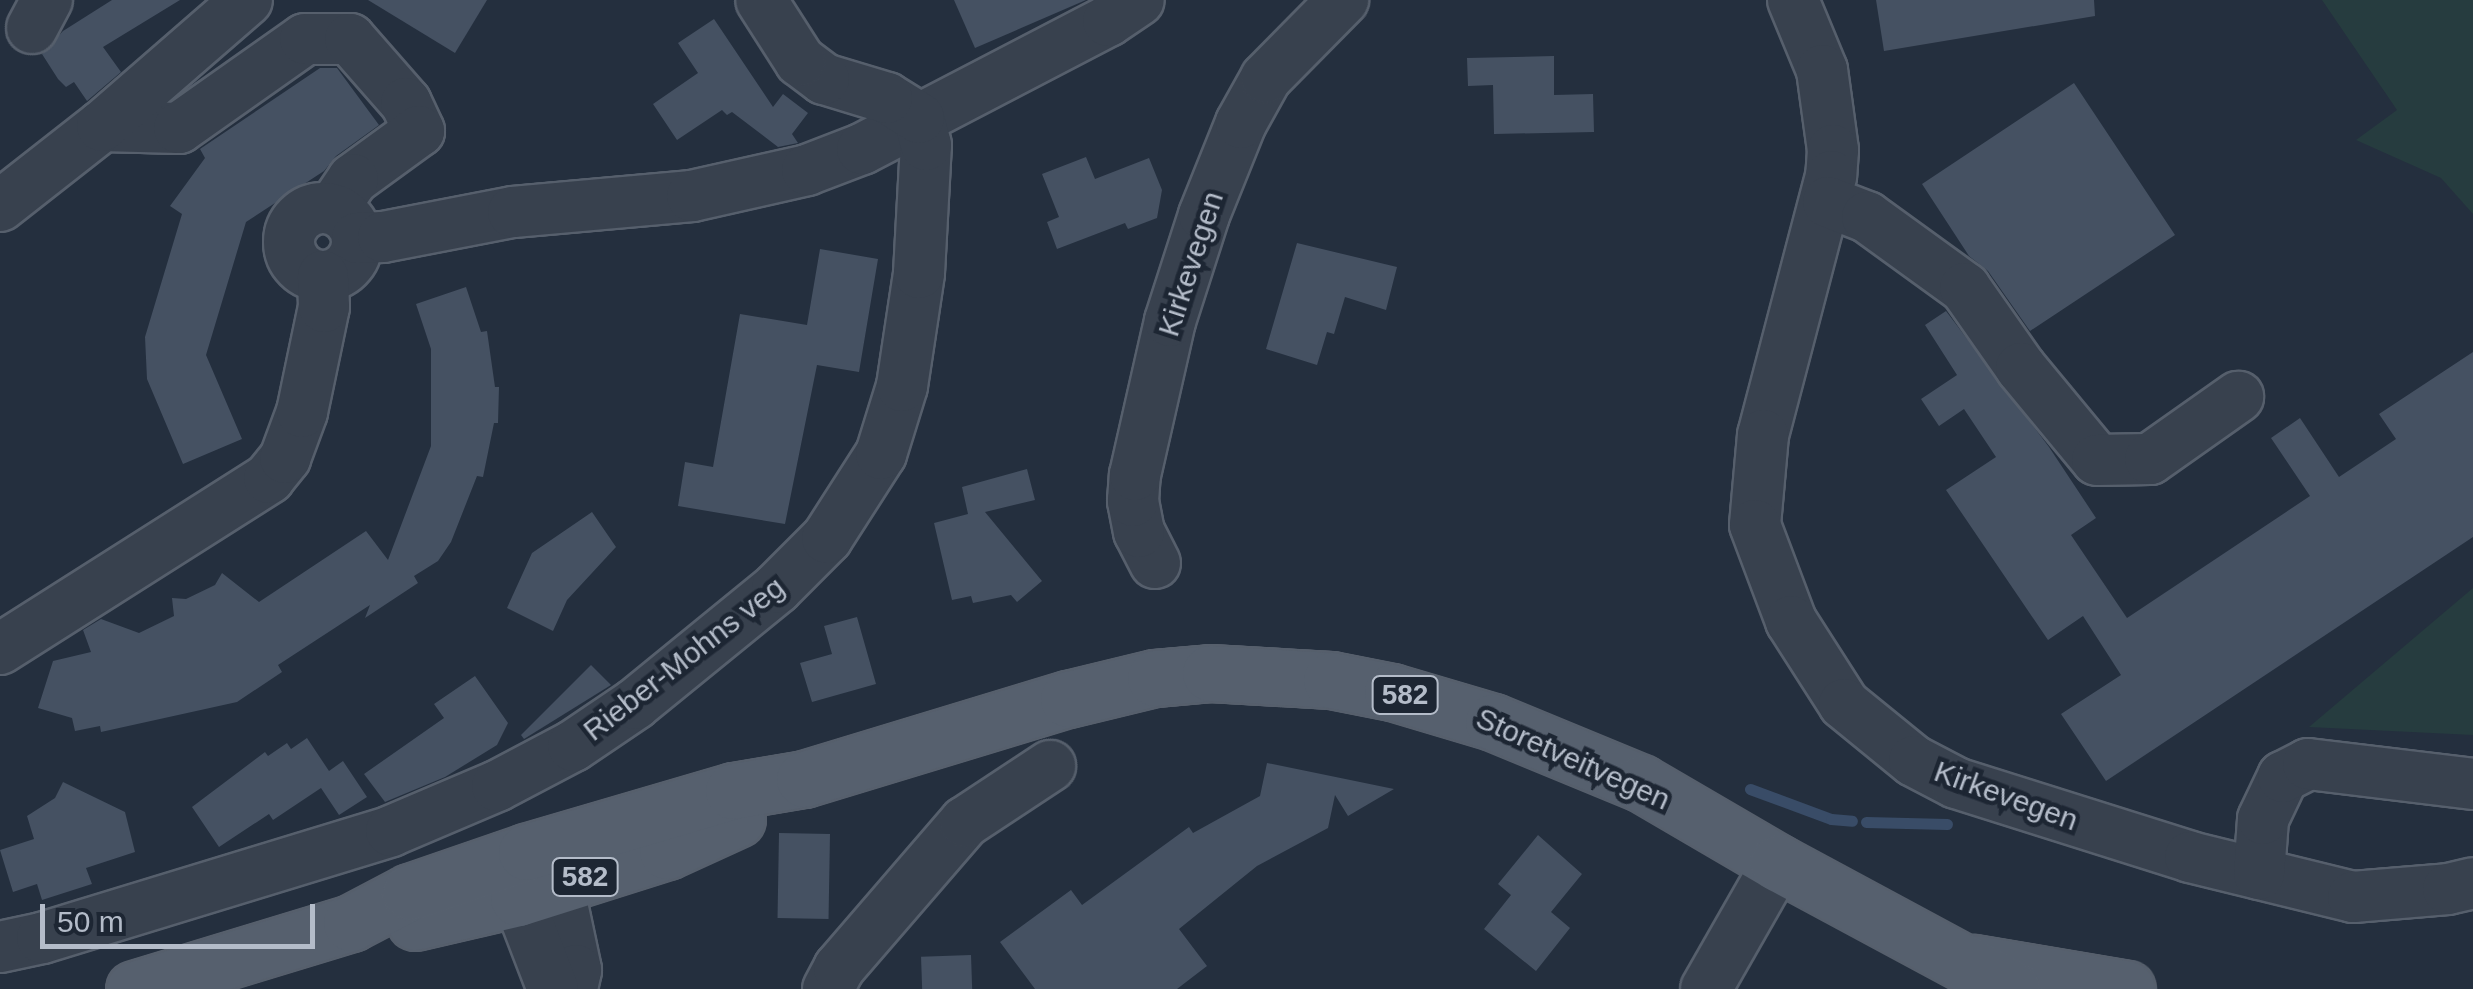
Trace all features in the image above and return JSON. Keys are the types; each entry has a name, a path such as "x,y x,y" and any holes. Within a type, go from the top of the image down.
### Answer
{"main road":[{"name":"Storetveitvegen","path":"134,989 351,923 416,922 534,878 667,850 761,806 804,779 930,738 1155,678 1271,673 1392,692 1493,722 1641,783 1778,863 2012,989"},
{"name":"Storetveitvegen","path":"1961,961 2127,989"}],"street":[{"path":"0,206 102,126 247,0"},
{"path":"761,0 800,61 824,78 887,98 918,118"},
{"path":"0,649 269,478 285,458 302,412 324,308 324,276 301,269 293,260 288,237 300,216 321,208 345,224 692,196 807,170 862,149 1108,21 1139,0"},
{"name":"Kirkevegen","path":"1155,563 1139,532 1133,501 1135,475 1170,322 1204,215 1241,123 1266,78 1343,0"},
{"name":"Kirkevegen","path":"1794,0 1810,36 1828,106 1832,150 1828,202 1763,435 1755,488 1755,525 1767,565 1814,664 1844,704 1877,735 1956,783 2259,874 2353,896 2448,890 2473,883"},
{"path":"102,126 179,128 305,38 350,38 406,103 419,131 353,179 345,224"},
{"name":"Rieber-Mohns veg","path":"0,947 42,938 391,831 496,786 607,724 796,570 826,538 860,491 880,454 902,386 922,223 926,145 918,118"},
{"path":"1828,202 1867,217 1964,288 2021,368 2097,460 2150,459 2180,442 2238,396"},
{"path":"2259,874 2262,819 2283,777 2308,764 2473,784"},
{"path":"828,989 838,968 965,822 1050,766"},
{"path":"1706,989 1778,863"},
{"path":"534,878 553,989"},
{"path":"534,878 576,970 572,989"}],"green space":[{"path":"2322,0 2473,0 2473,214 2441,178 2356,140 2397,110"},
{"path":"2473,588 2473,735 2309,727"}],"building":[{"path":"112,0 180,0 103,47 121,72 87,101 74,82 66,87 58,79 42,54 63,31"},
{"path":"368,0 487,0 455,53"},
{"path":"954,0 1086,0 975,48"},
{"path":"1876,0 2094,0 2095,16 1884,51"},
{"path":"714,19 773,107 783,94 808,113 792,134 798,143 778,147 732,112 727,115 722,110 677,140 653,104 698,73 678,43"},
{"path":"1554,56 1554,95 1593,94 1594,132 1494,134 1493,85 1468,86 1467,58"},
{"path":"320,68 337,68 379,125 336,156 324,171 246,222 206,355 242,439 183,464 147,379 145,337 182,214 170,206 205,158 200,149"},
{"path":"2074,83 2175,235 2030,331 1988,271 1969,256 1922,184"},
{"path":"1086,157 1095,179 1149,158 1162,190 1157,218 1128,229 1125,223 1057,249 1047,222 1059,217 1042,174"},
{"path":"1297,243 1397,267 1386,310 1345,297 1334,334 1327,332 1317,365 1266,349"},
{"path":"820,249 878,259 859,372 817,365 785,524 678,506 685,462 713,467 740,314 807,325"},
{"path":"466,287 481,332 487,331 495,387 499,387 498,423 494,423 483,477 477,476 451,542 438,561 414,576 418,583 365,618 370,605 278,665 282,672 237,702 101,732 100,726 75,731 72,718 38,708 53,661 91,652 83,630 101,619 139,633 174,616 172,598 186,599 215,585 222,573 259,602 366,531 388,560 431,446 431,349 416,304"},
{"path":"1946,311 2049,447 2096,518 2071,535 2127,618 2310,496 2271,438 2300,418 2339,477 2396,439 2379,414 2473,352 2473,537 2106,781 2061,714 2121,675 2083,616 2048,640 1946,490 1996,457 1964,409 1939,426 1921,399 1957,375 1925,325"},
{"path":"1027,469 1035,500 985,512 1042,581 1017,602 1011,595 973,603 971,596 952,600 934,523 968,514 962,487"},
{"path":"592,512 616,547 567,600 553,631 507,608 532,553"},
{"path":"857,617 876,684 812,702 800,663 832,654 824,626"},
{"path":"591,665 611,685 524,739 521,735"},
{"path":"475,676 508,723 497,745 445,777 385,802 364,774 444,718 434,704"},
{"path":"307,738 329,771 343,761 367,797 339,815 321,788 273,820 269,814 219,847 192,807 265,752 268,756 287,743 291,749"},
{"path":"1267,763 1394,789 1348,816 1335,795 1328,828 1257,866 1179,929 1207,966 1177,989 1035,989 1000,942 1071,890 1082,905 1189,827 1193,833 1260,796"},
{"path":"63,782 125,812 135,852 86,868 92,884 42,900 37,884 13,892 0,850 34,839 27,816 55,798"},
{"path":"779,833 830,834 829,919 778,918"},
{"path":"1538,835 1582,874 1551,912 1570,928 1536,971 1484,929 1511,895 1498,884"},
{"path":"971,955 972,989 922,989 921,957"}],"waterway":[{"path":"1750,789 1831,819 1852,821"},
{"path":"1866,822 1947,824"}]}
